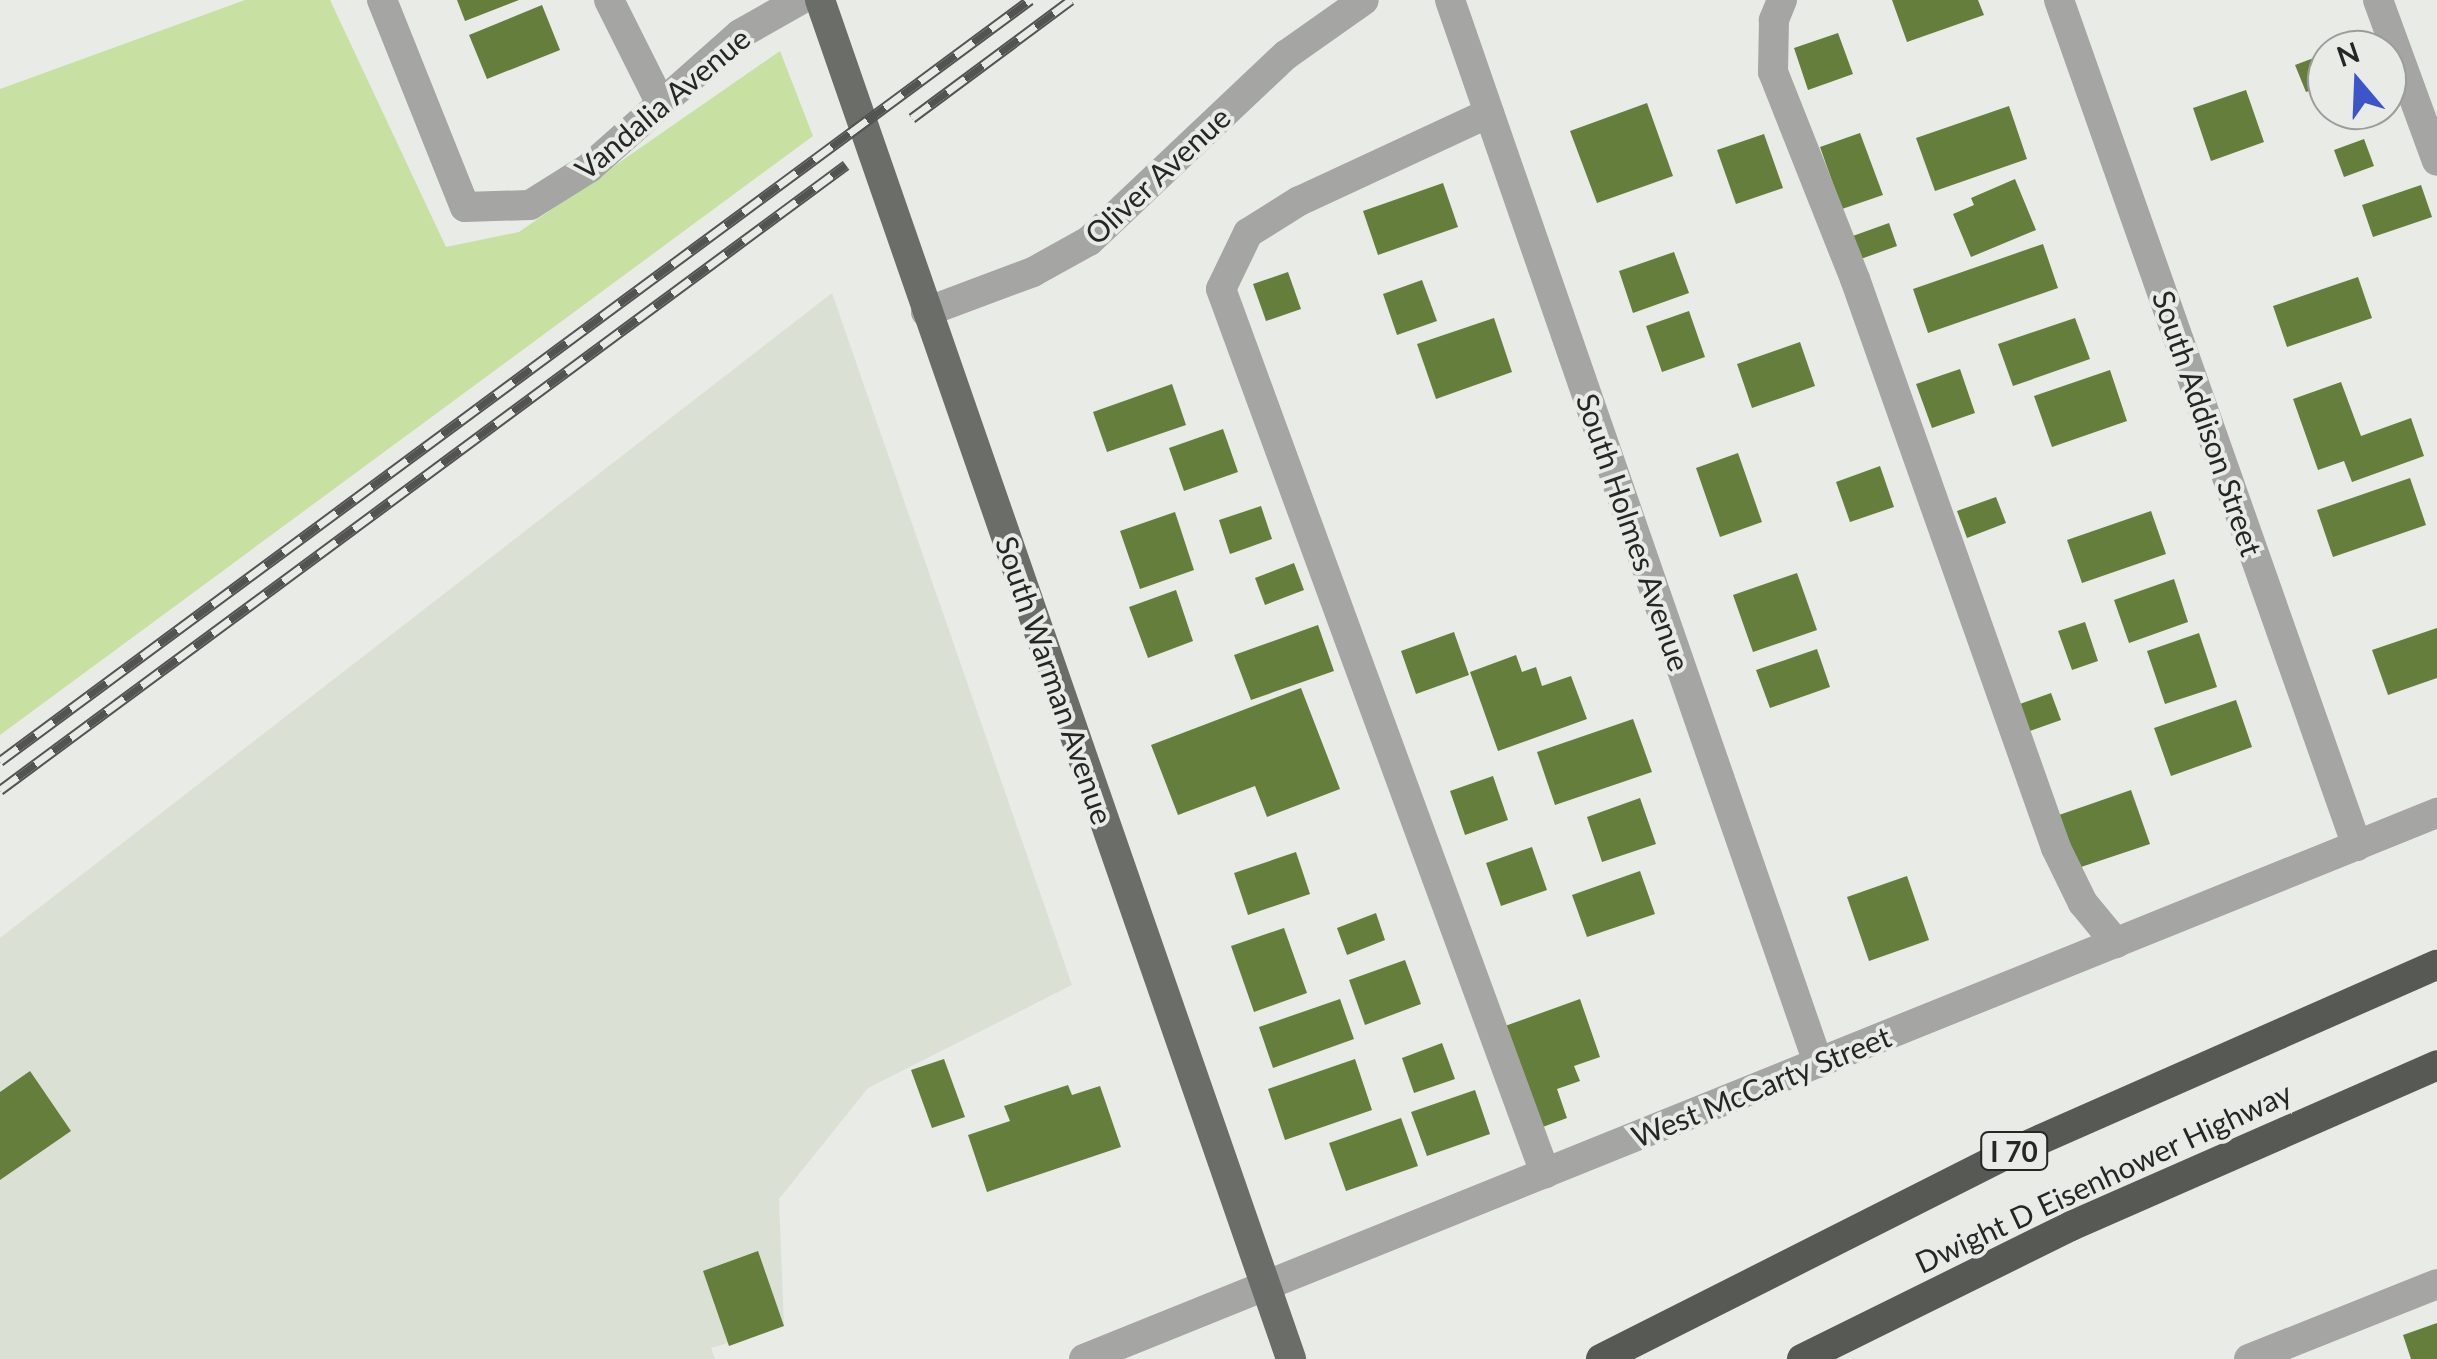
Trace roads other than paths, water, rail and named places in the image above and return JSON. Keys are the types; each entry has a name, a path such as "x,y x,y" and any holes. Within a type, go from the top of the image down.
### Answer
{"highway":[{"name":"Dwight D Eisenhower Highway","path":"1600,1359 2003,1156 2437,964"},
{"name":"Dwight D Eisenhower Highway","path":"1802,1359 2071,1226 2437,1065"}],"main road":[{"name":"South Warman Avenue","path":"820,0 1291,1359"}],"street":[{"name":"Vandalia Avenue","path":"382,0 465,207 530,205 590,168 740,34 800,0"},
{"path":"608,0 661,104"},
{"name":"Oliver Avenue","path":"926,312 1032,272 1090,241 1286,55 1364,0"},
{"name":"South Holmes Avenue","path":"1450,0 1818,1064"},
{"path":"1782,0 1774,20 1773,72 1856,279 2056,848 2083,903 2116,943"},
{"name":"South Addison Street","path":"2059,0 2357,846"},
{"path":"2378,0 2437,161"},
{"path":"1489,113 1299,201 1248,232 1221,289 1544,1173"},
{"name":"West McCarty Street","path":"1084,1359 2437,813"},
{"path":"2249,1359 2437,1284"}],"railway":[{"path":"0,761 1030,0"},
{"path":"912,118 1071,0"},
{"path":"0,790 846,165"}]}
